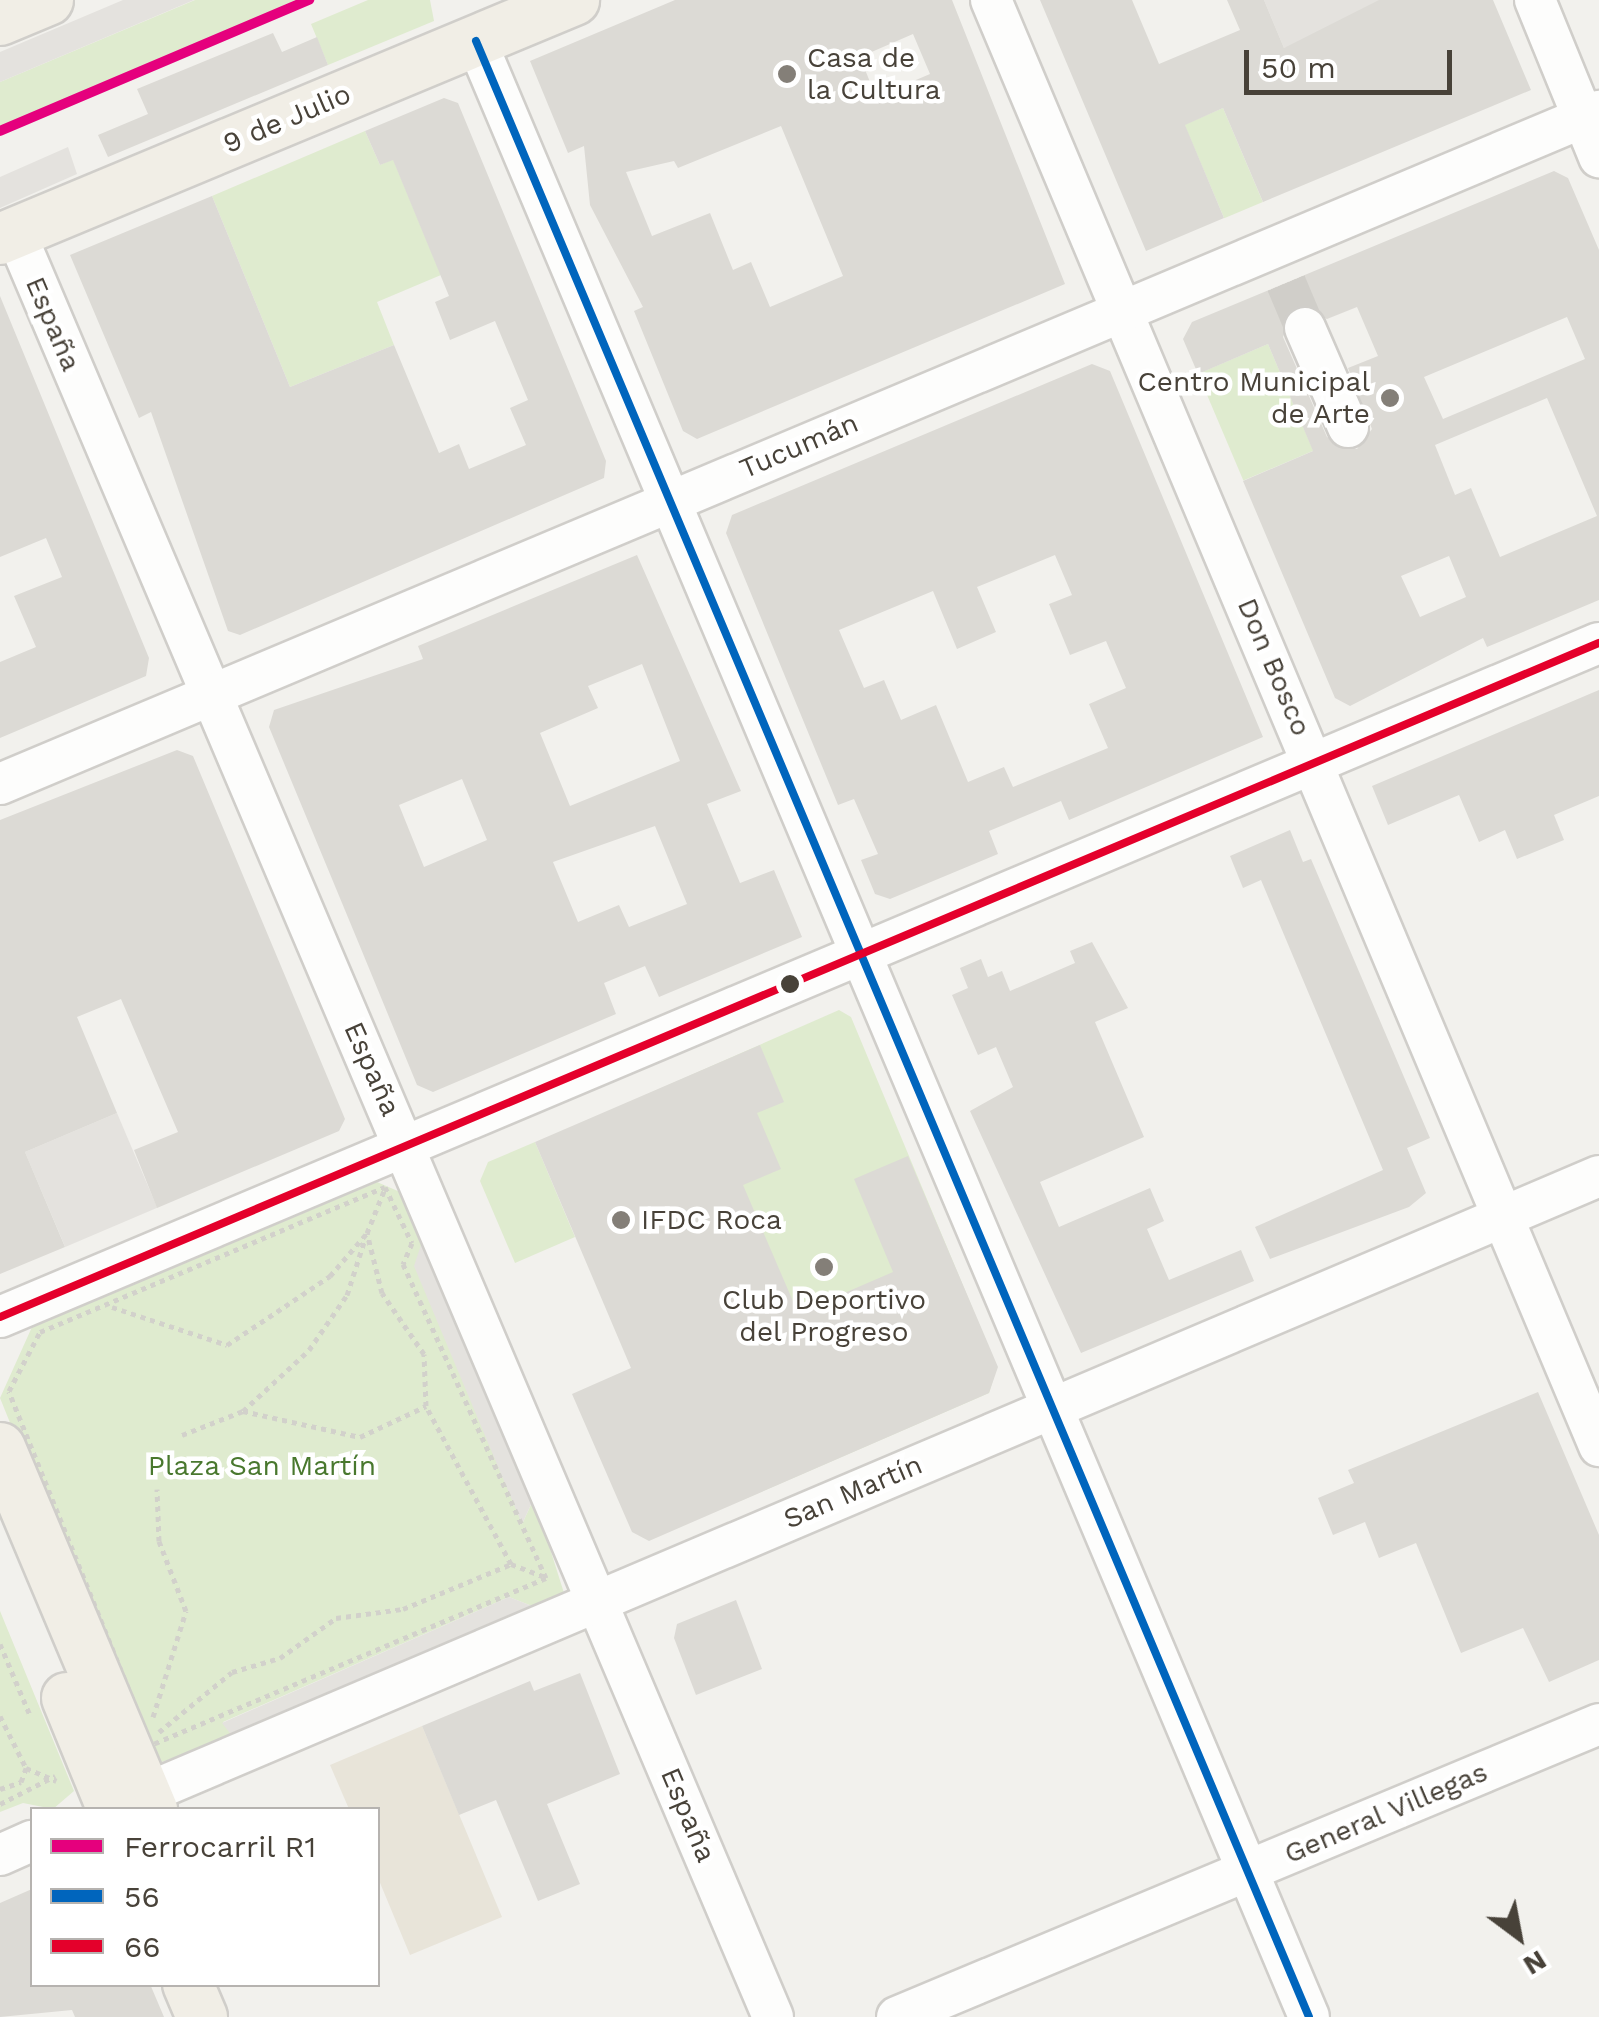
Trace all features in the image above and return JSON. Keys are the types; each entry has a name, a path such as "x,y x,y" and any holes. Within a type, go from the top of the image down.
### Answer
{"main road":[{"path":"0,20 48,0"},
{"name":"9 de Julio","path":"7,236 574,0"},
{"path":"0,1448 126,1806"},
{"path":"0,1536 126,1806"},
{"path":"189,1987 202,2017"},
{"path":"226,1987 238,2017"}],"street":[{"name":"Don Bosco","path":"991,0 1316,764 1599,1446"},
{"path":"1535,0 1591,114 1599,157"},
{"path":"476,41 665,502 1309,2017"},
{"name":"Tucumán","path":"0,784 1122,312 1279,266 1591,114"},
{"name":"España","path":"7,236 405,1146 773,2017"},
{"path":"1306,328 1348,428"},
{"path":"0,1318 1599,642"},
{"name":"San Martín","path":"126,1806 1050,1407 1599,1176"},
{"name":"General Villegas","path":"897,2017 1599,1724"},
{"path":"0,1855 30,1842"}],"path":[{"path":"182,1435 243,1410 324,1333 385,1187"},
{"path":"149,1739 9,1390 40,1332 385,1187"},
{"path":"385,1187 412,1243 403,1264 546,1578"},
{"path":"106,1304 226,1344 330,1276 367,1233"},
{"path":"367,1233 382,1293 424,1354 426,1406 510,1564 546,1578"},
{"path":"243,1410 360,1438 426,1406"},
{"path":"144,1726 158,1711 186,1611 158,1541 157,1489"},
{"path":"149,1739 232,1672 280,1658 324,1624 402,1609 510,1564"},
{"path":"149,1739 546,1578"},
{"path":"0,1716 26,1768 126,1806"},
{"path":"0,1789 21,1782 26,1768"},
{"path":"0,1804 57,1781"}],"shaded area":[{"path":"123,0 194,0 0,82 0,52"},
{"path":"1264,0 1379,0 1389,23 1284,48"},
{"path":"68,147 77,174 0,208 0,177"},
{"path":"117,1113 157,1208 65,1247 25,1152"},
{"path":"425,1233 534,1498 522,1524 414,1266"},
{"path":"509,1597 537,1608 233,1737 222,1723"},
{"path":"422,1726 502,1917 410,1955 380,1883 380,1807 348,1807 330,1765"}],"green space":[{"path":"195,0 314,0 0,132 0,82"},
{"path":"368,0 430,0 434,21 328,65 311,24"},
{"path":"1223,108 1263,202 1224,218 1184,124"},
{"path":"365,131 380,165 393,159 441,275 377,302 394,345 290,387 212,196"},
{"path":"1268,344 1313,451 1243,480 1198,374"},
{"name":"Club Deportivo del Progreso","path":"839,1010 851,1017 997,1367 989,1393 740,1501 625,1104"},
{"path":"535,1142 575,1237 515,1263 480,1181 488,1162"},
{"name":"Plaza San Martín","path":"377,1182 407,1195 523,1522 534,1498 564,1593 537,1608 509,1597 223,1722 233,1737 156,1764 146,1758 0,1398 32,1327"},
{"path":"0,1611 74,1791 55,1807 23,1803 0,1812"}],"building":[{"path":"675,0 952,0 1065,284 697,439 683,431 634,311 643,307 590,205 584,146 568,153 530,61","holes":["913,34 930,74 876,97 860,57","781,126 843,276 770,307 751,262 733,270 710,213 652,236 626,172 674,161 678,168"]},
{"path":"1040,0 1132,0 1159,64 1240,30 1227,0 1264,0 1284,48 1379,0 1493,0 1531,90 1263,202 1223,108 1185,125 1224,218 1146,251"},
{"path":"273,33 282,52 317,37 328,65 108,157 98,135 148,114 137,89"},
{"path":"444,98 458,103 606,461 604,478 240,635 228,631 151,412 139,418 70,255 212,196 290,387 394,345 439,453 459,444 469,469 526,445 510,408 528,400 495,321 450,340 435,302 449,296 393,160 380,165 365,131"},
{"path":"1554,171 1568,178 1599,250 1599,600 1487,647 1483,638 1350,706 1335,698 1243,481 1313,451 1268,344 1198,374 1183,339 1192,322","holes":["1296,306 1327,319 1357,307 1378,356 1348,368 1372,429 1357,449 1327,437 1283,337","1567,317 1585,359 1443,419 1424,377","1547,398 1597,516 1500,557 1471,488 1455,495 1435,445","1449,556 1466,597 1420,617 1401,576"]},
{"path":"0,296 149,658 146,676 0,738 0,662 36,647 14,596 62,577 46,538 0,557"},
{"path":"1092,364 1110,371 1263,737 1069,820 1061,801 989,831 998,854 890,899 875,894 861,860 878,854 854,799 838,805 726,533 732,515","holes":["1055,555 1072,595 1049,604 1070,655 1106,641 1126,688 1089,704 1108,748 1013,787 1004,767 968,782 936,705 901,720 884,680 864,688 839,630 933,591 957,649 996,632 977,587"]},
{"path":"637,555 741,791 707,804 740,883 774,870 802,937 659,997 645,966 604,983 616,1014 433,1092 417,1085 269,727 274,710 423,659 418,646","holes":["642,664 680,761 570,806 540,733 598,708 588,686","462,779 487,840 424,867 399,805","655,826 687,904 629,927 619,905 578,922 553,862"]},
{"path":"1599,690 1599,796 1554,815 1564,840 1517,859 1505,830 1479,842 1459,795 1388,825 1372,786"},
{"path":"177,750 193,756 345,1119 339,1131 157,1208 134,1150 178,1132 121,999 77,1017 117,1113 25,1152 65,1247 0,1274 0,820"},
{"path":"1290,830 1303,862 1311,859 1430,1138 1407,1148 1426,1193 1409,1207 1270,1259 1255,1227 1383,1170 1261,880 1243,888 1230,856"},
{"path":"1092,942 1128,1008 1095,1022 1144,1137 1040,1182 1059,1227 1150,1188 1164,1221 1147,1229 1169,1280 1241,1250 1254,1281 1081,1353 970,1111 1013,1087 996,1047 978,1055 952,995 968,988 960,968 981,959 988,977 1002,971 1010,991 1075,963 1070,951"},
{"name":"Club Deportivo del Progreso","path":"760,1045 784,1102 757,1113 781,1169 743,1185 798,1313 893,1272 854,1179 908,1156 998,1367 989,1393 649,1541 632,1532 572,1394 631,1368 535,1142"},
{"path":"1538,1392 1599,1535 1599,1660 1549,1682 1523,1628 1461,1653 1416,1543 1379,1558 1365,1522 1333,1535 1318,1498 1354,1483 1348,1470"},
{"path":"736,1600 762,1669 696,1695 674,1638 677,1624"},
{"path":"580,1673 620,1774 547,1804 580,1884 538,1901 496,1800 459,1815 422,1726 530,1681 534,1691"},
{"path":"30,1890 30,1987 151,1987 164,2017 75,2017 72,2010 0,2017 0,1903"}],"tunnel":[{"path":"1286,283 1305,328"}],"rail line":[{"name":"R1","path":"0,131 309,0"}],"transit line":[{"name":"56","path":"476,41 1309,2017"},
{"name":"66","path":"0,1317 1599,643"}],"place":[{"name":"Casa de la Cultura","path":"787,74"},
{"name":"Centro Municipal de Arte","path":"1390,398"},
{"name":"IFDC Roca","path":"621,1220"},
{"name":"Club Deportivo del Progreso","path":"824,1267"}]}
